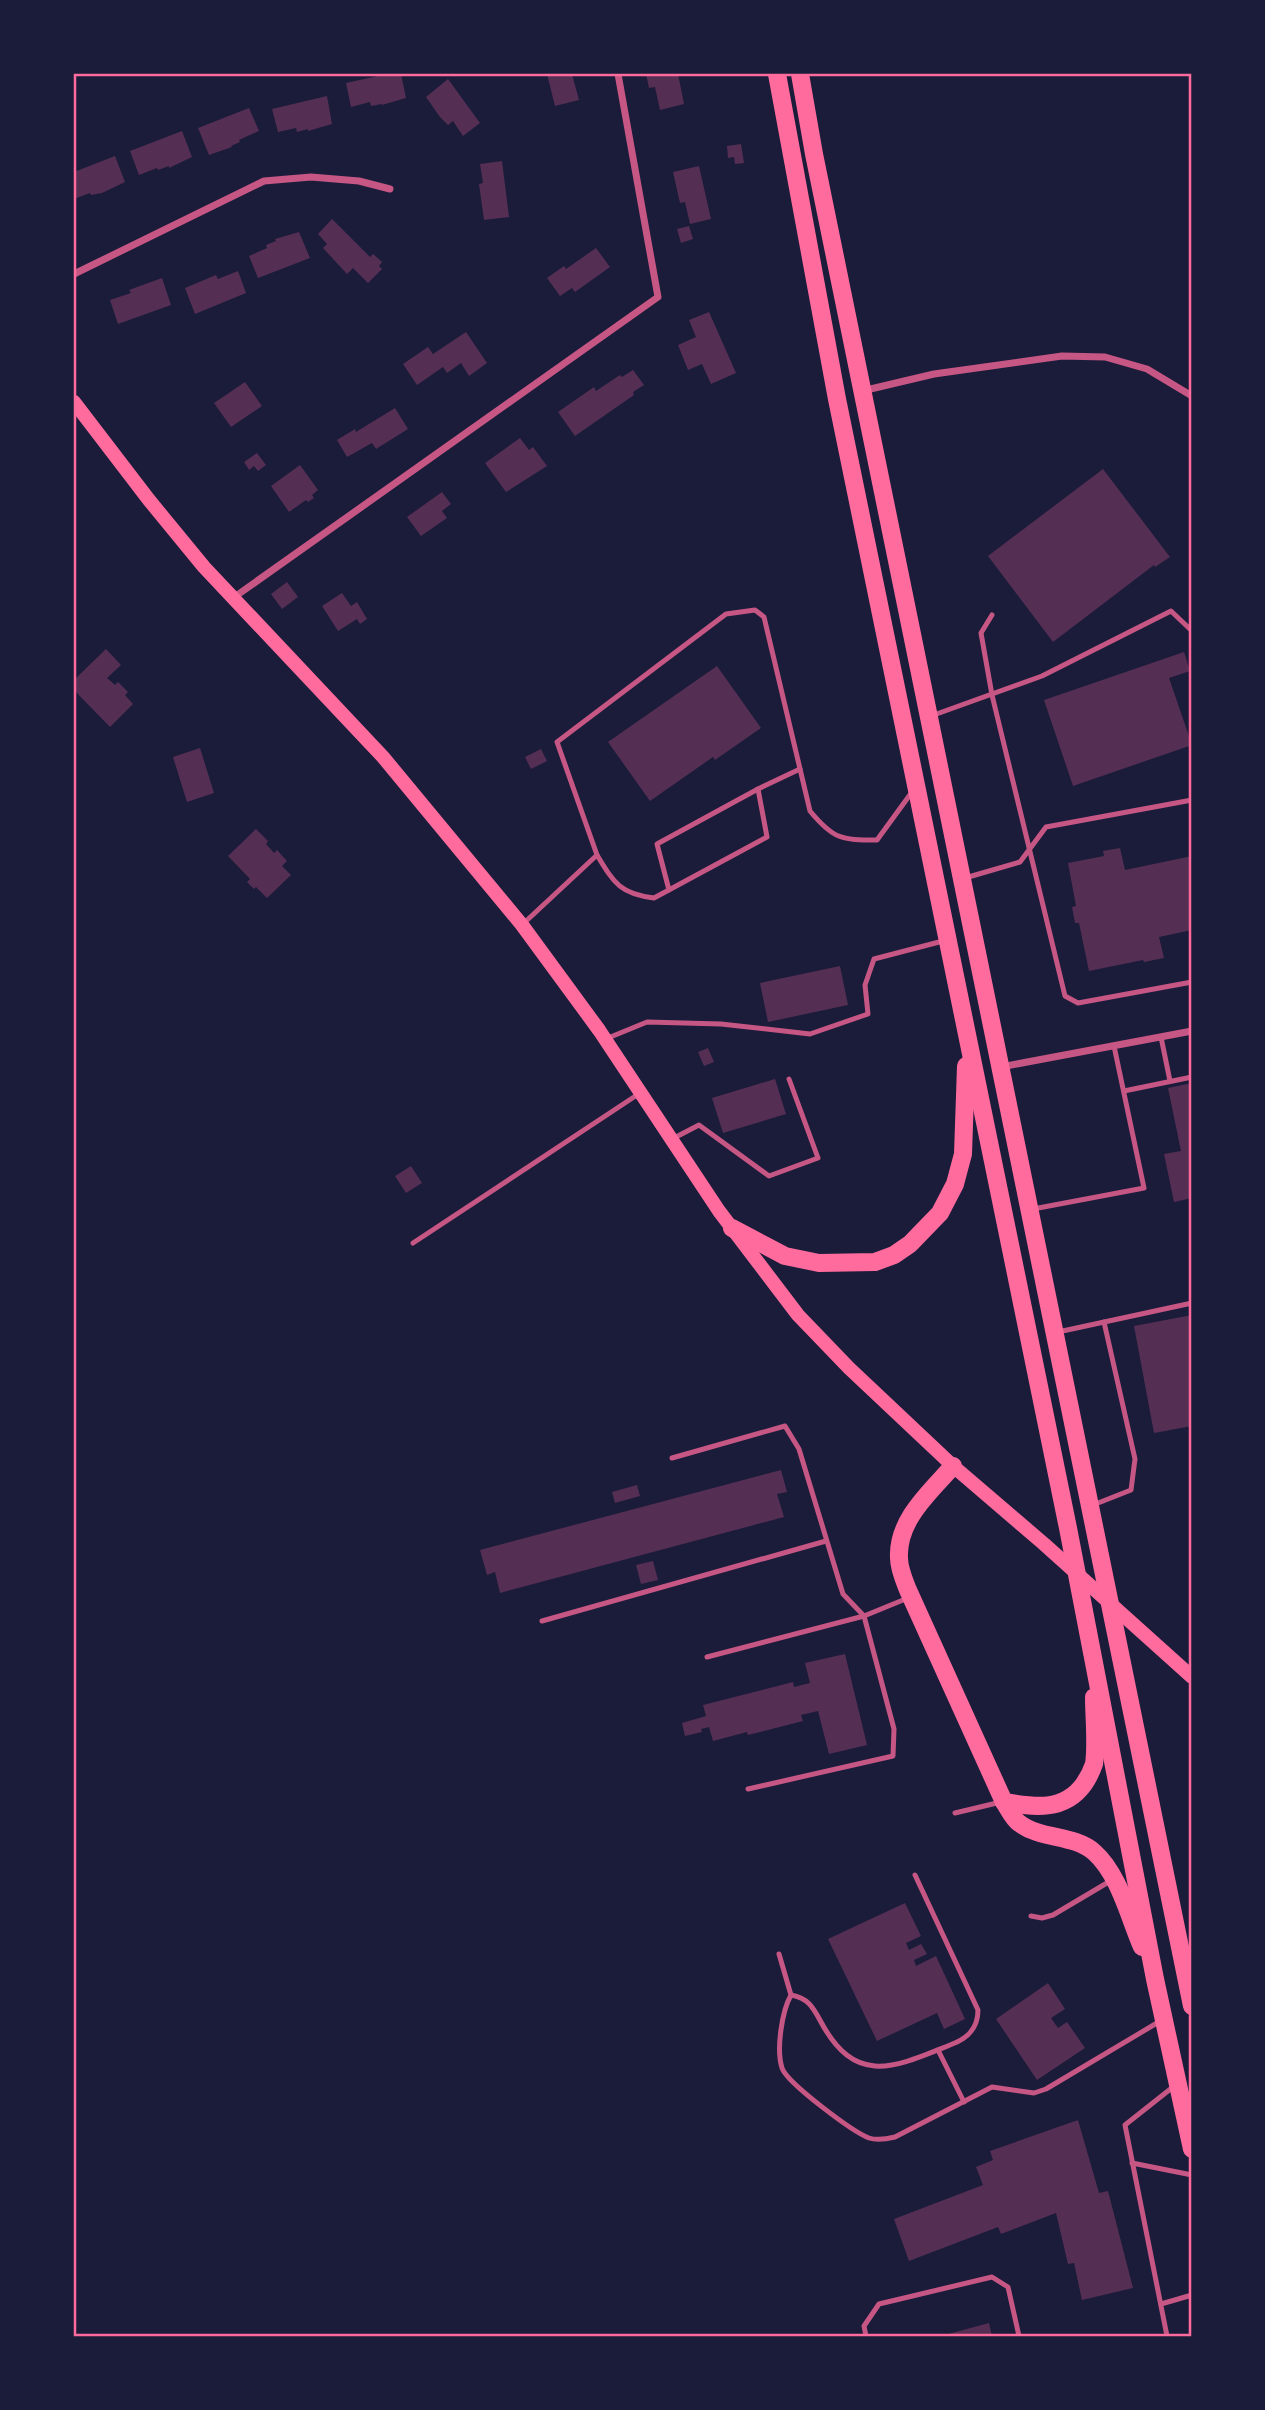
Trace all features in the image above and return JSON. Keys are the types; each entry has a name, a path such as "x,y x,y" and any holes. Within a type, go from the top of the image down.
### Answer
{"highway":[{"path":"777,74 837,400 1068,1528 1155,1979 1192,2149"},
{"path":"800,74 862,391 1191,2000"},
{"path":"732,1228 785,1256 819,1263 875,1262 894,1255 910,1244 940,1213 958,1174 963,1154 967,1034"},
{"path":"953,1466 918,1505 900,1540 899,1561 911,1597 1004,1802 1018,1823 1034,1831 1074,1841 1092,1850 1106,1864 1115,1878 1155,1979"},
{"path":"1004,1802 1036,1807 1056,1805 1073,1797 1087,1780 1094,1764 1094,1666"}],"main road":[{"path":"74,402 149,500 232,598 383,757 522,925 605,1039 732,1228 799,1315 849,1368 953,1466 1192,1677"}],"street":[{"path":"232,598 658,296 618,74"},
{"path":"74,274 264,181 311,177 359,180 390,189"},
{"path":"862,391 934,374 1062,356 1105,357 1147,369 1192,396"},
{"path":"1001,1067 1192,1031"}],"lane":[{"path":"758,789 767,836 654,898 627,893 613,882 597,855 557,742 726,614 755,610 764,617 810,811 825,829 841,838 877,840 915,788"},
{"path":"929,716 1042,676 1171,611 1192,631"},
{"path":"992,615 981,633 992,695 1065,996 1078,1003 1192,982"},
{"path":"669,890 657,844 800,769"},
{"path":"962,878 1020,862 1046,827 1192,800"},
{"path":"522,925 597,855"},
{"path":"605,1039 647,1022 721,1024 810,1034 868,1014 865,985 874,959 947,940"},
{"path":"1161,1037 1170,1081"},
{"path":"1030,1210 1144,1188 1114,1046"},
{"path":"1124,1091 1192,1077"},
{"path":"671,1139 699,1125 769,1176 818,1158 789,1079"},
{"path":"413,1243 640,1093"},
{"path":"1055,1333 1192,1303"},
{"path":"1090,1506 1131,1490 1135,1459 1104,1322"},
{"path":"672,1458 785,1426 799,1449 843,1594 864,1616 894,1729 893,1756 748,1789"},
{"path":"542,1621 826,1541"},
{"path":"707,1657 864,1616 911,1597"},
{"path":"955,1813 1004,1802"},
{"path":"791,1995 810,2003 828,2034 845,2053 863,2064 877,2068 892,2067 938,2050 961,2041 971,2033 978,2010 915,1875"},
{"path":"1031,1916 1053,1915 1115,1878"},
{"path":"779,1954 791,1995 782,2020 782,2070 790,2081 872,2139 895,2137 992,2087 1034,2093 1046,2089 1165,2018"},
{"path":"938,2050 964,2102"},
{"path":"1167,2336 1125,2125 1178,2083"},
{"path":"1132,2163 1192,2175"},
{"path":"866,2336 864,2326 879,2304 992,2277 1008,2287 1019,2336"},
{"path":"1161,2304 1192,2295"}],"building":[{"path":"387,74 401,74 406,98 382,105 371,106 370,102 351,107 346,83"},
{"path":"547,74 572,74 579,100 555,106"},
{"path":"646,74 678,74 684,104 660,110 655,87 649,88"},
{"path":"448,79 480,123 463,136 453,121 448,125 440,117 426,97"},
{"path":"327,96 332,124 308,131 297,132 296,128 278,132 272,109"},
{"path":"249,108 259,131 239,140 240,142 232,147 209,155 198,128"},
{"path":"182,131 192,157 169,168 157,168 139,175 130,151"},
{"path":"741,144 744,163 735,164 734,157 728,158 727,146"},
{"path":"115,156 125,182 102,193 90,193 74,199 74,172"},
{"path":"502,161 509,217 484,220 479,184 483,183 480,164"},
{"path":"699,166 711,219 690,224 685,202 680,203 673,172"},
{"path":"332,219 370,257 373,254 382,262 379,266 382,269 368,283 353,268 347,274 323,248 327,244 318,234"},
{"path":"689,226 693,239 681,243 677,229"},
{"path":"299,232 310,258 258,278 249,256 267,248 266,245 276,241 275,239"},
{"path":"596,248 610,267 575,292 572,288 560,296 547,278 564,266 566,269"},
{"path":"238,271 246,293 195,314 185,288 216,275 218,279"},
{"path":"162,278 171,305 118,324 110,300"},
{"path":"709,312 736,373 711,384 702,364 688,370 678,345 696,337 689,320"},
{"path":"466,332 487,363 469,376 461,363 447,373 443,367 417,385 403,364 428,347 433,354"},
{"path":"633,370 644,385 575,436 558,412 594,387 596,391"},
{"path":"245,382 262,406 231,427 214,403"},
{"path":"395,408 408,429 376,449 372,443 347,457 337,440 355,429 356,432"},
{"path":"520,438 529,450 533,447 547,466 506,492 485,463"},
{"path":"257,453 266,465 258,471 254,466 249,470 244,462"},
{"path":"300,465 318,490 312,495 314,498 308,502 306,500 289,512 271,486"},
{"path":"1103,469 1170,557 1155,567 1154,565 1053,642 988,556"},
{"path":"442,492 451,504 442,511 447,518 421,536 407,517"},
{"path":"287,582 298,597 282,609 271,594"},
{"path":"342,593 351,606 357,602 367,619 360,624 357,619 338,631 322,606"},
{"path":"106,649 121,665 107,678 115,685 118,682 128,692 125,695 133,704 110,727 74,690 74,680"},
{"path":"1184,652 1190,671 1169,678 1192,745 1073,786 1044,700"},
{"path":"717,666 761,728 715,760 713,757 650,801 608,742"},
{"path":"200,748 214,793 187,802 173,757"},
{"path":"541,749 547,761 531,769 525,757"},
{"path":"256,829 268,841 266,844 274,853 277,850 287,861 282,866 291,875 267,898 247,882 250,879 228,856"},
{"path":"1120,848 1125,870 1192,856 1192,930 1159,937 1164,958 1089,971 1079,923 1075,923 1072,907 1076,906 1068,863 1104,856 1103,851"},
{"path":"840,966 848,1005 768,1022 760,983"},
{"path":"708,1048 714,1062 704,1066 698,1052"},
{"path":"775,1079 786,1114 723,1133 712,1098"},
{"path":"1192,1083 1192,1198 1174,1202 1164,1154 1181,1151 1168,1088"},
{"path":"411,1166 422,1183 406,1193 395,1176"},
{"path":"1192,1315 1192,1426 1154,1433 1134,1326"},
{"path":"781,1470 787,1492 777,1494 784,1517 500,1593 495,1572 487,1575 480,1550"},
{"path":"637,1485 640,1496 615,1503 612,1492"},
{"path":"653,1561 658,1580 641,1584 636,1565"},
{"path":"845,1654 867,1745 829,1754 818,1711 801,1715 803,1721 748,1735 747,1732 713,1741 709,1727 701,1729 702,1732 685,1736 682,1723 706,1716 703,1705 793,1682 794,1687 810,1683 805,1663"},
{"path":"905,1903 921,1936 906,1943 909,1950 921,1944 927,1954 914,1960 916,1966 936,1956 965,2019 944,2029 937,2013 877,2041 828,1939"},
{"path":"1048,1983 1065,2009 1051,2018 1058,2028 1067,2022 1085,2048 1037,2080 996,2019"},
{"path":"1078,2120 1099,2193 1108,2191 1133,2288 1082,2300 1074,2263 1068,2264 1056,2213 1001,2234 998,2227 909,2261 894,2219 983,2185 976,2167 993,2160 990,2151"},
{"path":"989,2323 992,2336 941,2336"}]}
